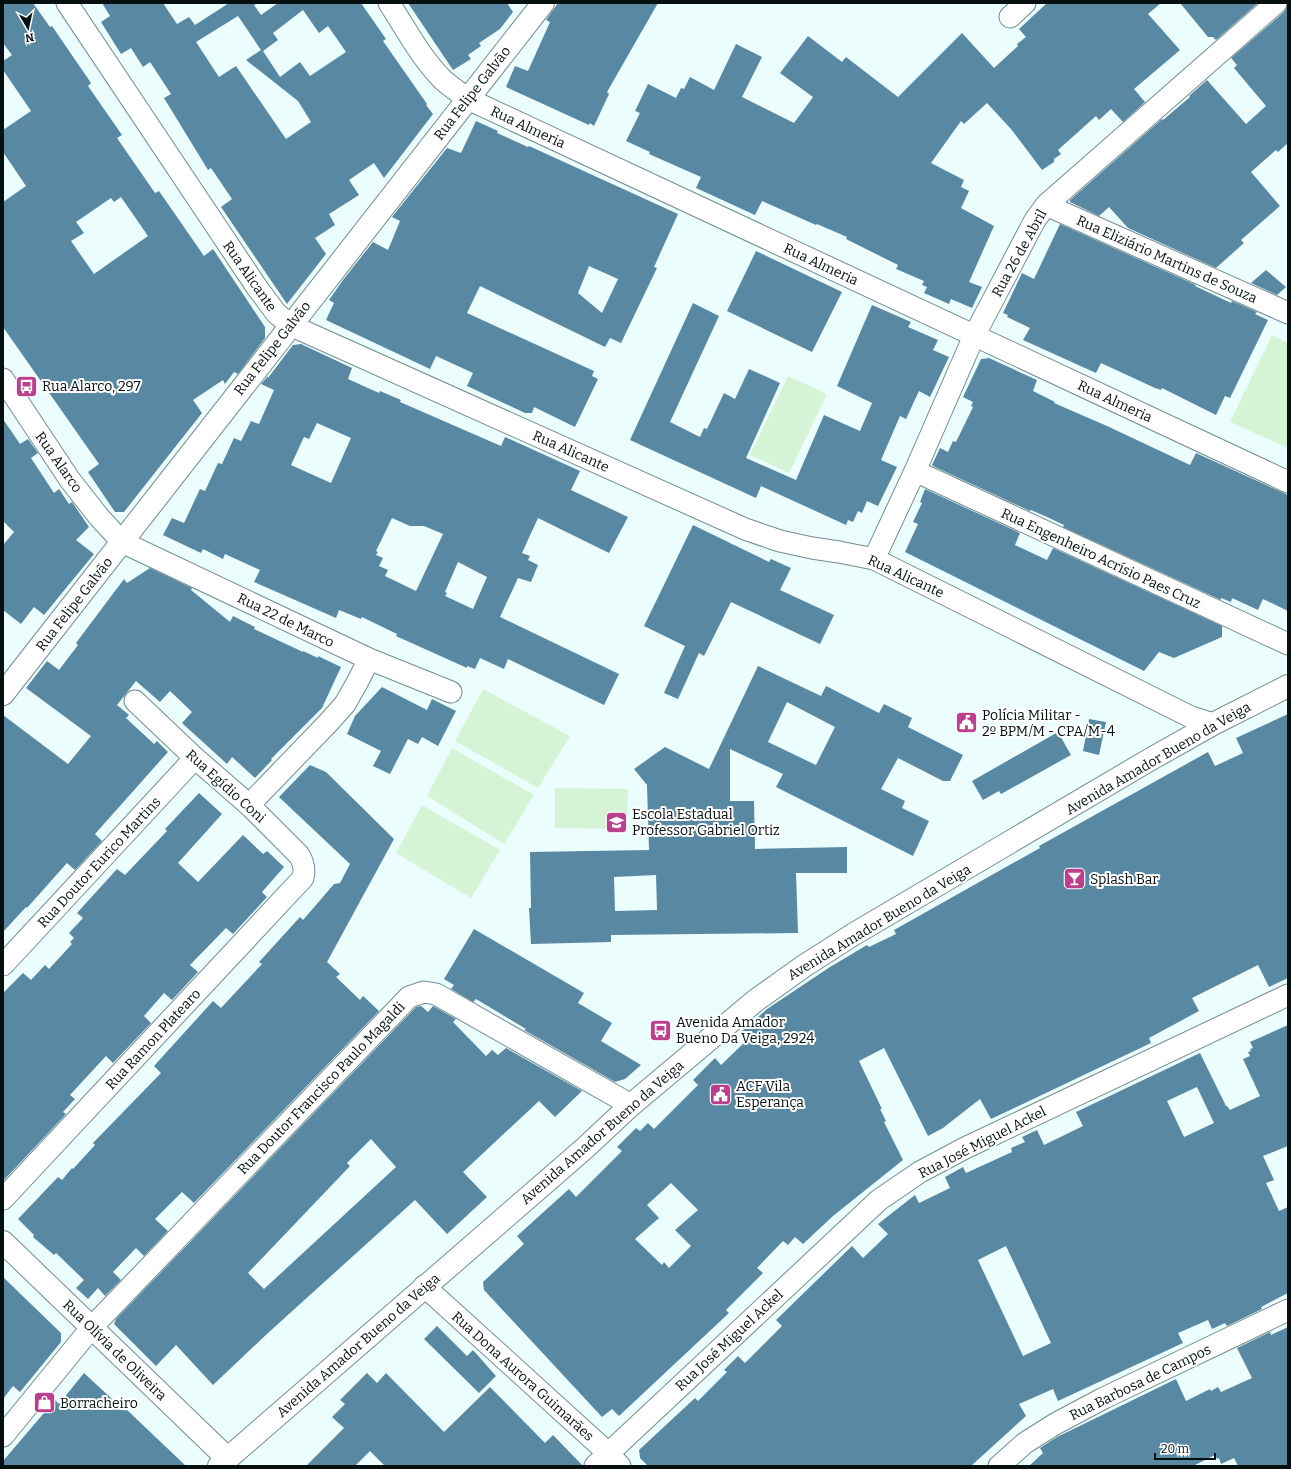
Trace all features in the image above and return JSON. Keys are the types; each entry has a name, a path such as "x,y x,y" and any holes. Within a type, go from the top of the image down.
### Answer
{"main road":[{"name":"Rua Felipe Galvão","path":"3,694 543,3"},
{"name":"Avenida Amador Bueno da Veiga","path":"223,1462 332,1369 424,1286 586,1148 631,1104 755,1001 804,966 854,934 1213,724 1288,686"},
{"name":"Rua Olívia de Oliveira","path":"3,1242 92,1327 223,1462"}],"street":[{"name":"Rua Alicante","path":"67,3 256,286 276,313 290,325 745,529 780,541 874,559 1191,717 1213,724"},
{"name":"Rua Almeria","path":"389,3 426,60 437,73 468,99 1288,482"},
{"path":"1010,17 1025,3"},
{"name":"Rua 26 de Abril","path":"874,559 915,472 974,336 1035,220 1046,205 1276,3"},
{"name":"Rua Eliziário Martins de Souza","path":"1046,205 1288,313"},
{"name":"Rua Alarco","path":"3,379 70,480 99,517 122,542"},
{"name":"Rua Engenheiro Acrísio Paes Cruz","path":"915,472 1288,644"},
{"name":"Rua 22 de Marco","path":"122,542 369,659 451,692"},
{"path":"249,805 345,704 369,659"},
{"name":"Rua Egídio Coni","path":"135,701 195,758 249,805 299,855 304,862 302,878"},
{"name":"Rua Doutor Eurico Martins","path":"3,965 195,758"},
{"name":"Rua Ramon Platearo","path":"3,1199 302,878"},
{"name":"Rua Doutor Francisco Paulo Magaldi","path":"3,1436 92,1327 409,997 424,992 436,994 631,1104"},
{"name":"Rua José Miguel Ackel","path":"608,1462 879,1200 920,1172 965,1148 1288,995"},
{"name":"Rua Dona Aurora Guimarães","path":"424,1286 608,1462"},
{"name":"Rua Barbosa de Campos","path":"999,1466 1025,1443 1062,1420 1104,1398 1288,1310"}],"green space":[{"path":"1272,335 1288,343 1288,448 1230,422"},
{"path":"788,376 827,394 789,473 750,455"},
{"path":"483,689 570,736 538,788 455,741"},
{"path":"452,748 534,795 504,844 427,796"},
{"path":"555,788 628,789 627,829 555,828"},
{"path":"422,805 500,850 471,898 396,853"}],"building":[{"path":"3,3 33,3 50,27 52,26 91,83 88,86 122,135 117,138 155,193 159,191 204,256 213,249 265,327 265,338 238,374 234,372 225,384 223,380 193,400 202,413 124,512 115,512 88,472 99,464 3,327 3,202 26,186 3,152 3,130 31,111 3,70 3,61 12,55 3,43","holes":["121,197 148,236 94,274 71,241 84,233 76,222 111,198 114,202"]},
{"path":"102,3 163,3 177,24 189,17 195,25 229,3 258,3 254,5 261,15 278,3 361,3 386,39 383,41 427,104 426,105 433,114 384,178 374,163 349,180 359,195 329,214 335,225 315,238 326,254 287,304 221,207 232,199 211,168 208,170 164,98 171,94 150,62 143,67 131,48 121,54 101,22 110,16","holes":["303,10 319,33 328,26 346,52 310,76 300,62 280,77 263,51 278,40 273,33","238,16 261,50 246,60 298,101 311,122 286,139 236,66 219,77 196,42"]},
{"path":"408,3 507,3 513,12 500,29 479,43 481,46 468,55 471,59 453,70"},
{"path":"558,3 658,3 607,92 609,94 594,126 506,87 515,66 528,71 550,22 546,20"},
{"path":"1047,3 1161,3 1148,14 1180,50 1134,89 1145,102 1123,122 1111,109 1099,120 1096,116 1058,150 1061,154 1054,159 1054,162 1042,170 1011,129 987,103 964,124 961,121 931,163 964,180 961,187 969,191 961,208 994,226 969,282 982,287 972,308 951,299 949,304 924,293 927,287 922,285 924,281 896,269 898,265 846,239 847,237 762,201 755,215 696,188 701,177 649,154 650,152 626,141 640,113 635,111 648,84 676,98 681,88 684,89 690,77 714,90 736,44 762,57 742,97 794,123 813,97 780,73 808,36 842,62 846,57 898,97 962,33 994,68 1018,46 1017,44 1026,37 1019,29"},
{"path":"1180,3 1258,3 1216,40 1213,37 1208,37"},
{"path":"1288,3 1288,143 1278,152 1276,150 1251,172 1280,206 1241,240 1244,243 1216,268 1128,228 1109,207 1099,216 1070,202 1070,200 1162,119 1163,120 1190,97 1189,96 1207,80 1246,124 1266,106 1234,68 1237,65 1231,58 1284,12"},
{"path":"476,121 498,131 497,133 528,147 529,146 678,214 654,267 657,268 621,343 610,338 605,347 480,286 467,313 594,371 592,376 598,379 575,427 534,407 532,413 525,413 467,386 473,373 436,356 430,369 326,320 334,303 329,300 373,242 388,250 400,221 392,217 447,148 461,153","holes":["589,266 618,279 602,313 578,293"]},
{"path":"1060,224 1196,285 1195,286 1231,303 1232,301 1257,312 1255,314 1268,320 1230,398 1225,396 1216,415 1162,388 1161,390 1155,388 1101,363 1096,373 1023,340 1030,328 1007,317 1008,315 1003,313 1022,273 1034,279"},
{"path":"756,251 842,292 812,352 727,311"},
{"path":"1266,270 1286,287 1277,295 1251,283"},
{"path":"693,303 719,316 670,422 700,437 704,428 707,429 724,393 735,399 749,369 780,383 746,458 796,480 824,415 860,431 872,403 837,386 872,305 911,322 908,327 938,340 933,350 949,357 930,397 919,391 906,419 900,416 881,460 897,467 878,506 867,501 862,513 858,511 853,522 848,520 846,525 761,486 756,498 630,440"},
{"path":"301,344 352,368 348,379 379,393 380,391 401,400 400,402 501,446 505,437 580,471 571,490 628,517 609,553 538,518 522,553 530,556 528,560 538,565 531,582 518,578 500,617 619,674 604,705 508,659 504,669 480,658 475,669 467,666 467,668 396,636 397,634 362,617 361,619 339,610 336,618 254,582 260,570 225,554 223,559 203,549 201,553 163,535 172,518 184,523 200,489 205,491 218,463 222,464 234,438 241,441 251,421 259,424 274,390 261,384 268,376 268,378 293,345","holes":["317,423 351,438 331,483 291,465 304,437 309,439","392,518 410,526 424,526 443,534 416,591 385,576 388,570 379,566 383,558 376,555 378,552 376,551","458,562 487,577 473,609 445,596 447,593 445,592"]},
{"path":"989,358 1037,380 1033,391 1055,402 1054,403 1190,465 1196,453 1288,495 1288,611 1263,599 1258,610 1232,598 1231,602 1221,598 1221,600 1063,527 1064,525 1047,517 1031,510 1030,511 932,465 940,448 948,452 953,441 956,442 973,407 971,406 973,402 963,397 981,359"},
{"path":"3,419 20,444 28,439 38,453 31,458 54,493 59,489 69,504 72,502 89,527 76,540 94,554 44,615 34,607 21,624 3,610 3,545 14,532 3,521"},
{"path":"925,489 1020,533 1015,545 1047,560 1053,548 1222,626 1222,637 1174,658 1159,652 1144,671 905,552 918,524 913,522 922,503 920,502"},
{"path":"693,525 769,562 771,559 791,568 780,590 834,615 820,644 731,602 704,656 699,653 678,699 664,693 685,646 644,626"},
{"path":"150,568 192,588 191,590 230,622 233,616 255,627 254,629 303,652 318,658 318,656 341,667 322,708 271,759 272,760 255,778 232,757 227,764 182,723 192,712 170,691 160,702 136,681 117,705 129,715 126,718 154,744 157,741 168,752 95,834 102,841 75,870 67,863 27,908 26,907 3,932 3,715 68,764 91,736 26,688 47,661 59,670 78,645 76,643 124,579 127,583"},
{"path":"758,666 821,696 826,686 879,713 884,704 912,718 908,727 963,755 950,781 943,781 898,758 881,789 905,801 902,808 929,821 913,856 776,787 783,774 730,749 730,801 754,801 755,849 847,847 847,873 796,873 798,933 611,935 611,942 531,944 529,908 531,908 530,852 649,850 647,785 634,769 665,747 709,769","holes":["787,702 835,727 816,765 768,742","656,875 657,910 615,911 614,877"]},
{"path":"382,687 427,710 432,699 456,711 438,746 422,737 418,744 408,739 390,774 373,766 381,751 347,734 355,716"},
{"path":"1288,714 1288,978 1269,987 1258,965 1192,998 1199,1011 1149,1038 1151,1043 991,1119 980,1099 943,1128 928,1136 884,1048 859,1061 882,1109 880,1109 886,1121 884,1122 903,1160 833,1216 803,1244 795,1237 788,1245 783,1241 757,1268 763,1273 726,1310 729,1313 619,1416 612,1409 602,1417 484,1290 483,1282 524,1244 517,1236 569,1189 576,1197 622,1151 617,1147 636,1128 640,1131 648,1123 654,1129 698,1085 693,1080 715,1058 721,1065 748,1039 741,1032 767,1009 830,967 867,945 869,947 896,934 894,930 1040,848 1039,846 1208,752 1215,766 1243,753 1236,738","holes":["671,1183 698,1210 675,1230 691,1246 669,1268 664,1262 662,1265 635,1239 659,1218 647,1205"]},
{"path":"1089,719 1106,722 1099,755 1083,751"},
{"path":"1058,732 1071,755 1001,794 999,791 983,800 972,781"},
{"path":"310,765 326,772 394,839 327,962 340,974 336,977 360,1000 363,996 379,1011 194,1203 182,1192 155,1219 168,1231 144,1256 136,1248 113,1272 121,1280 105,1296 98,1288 88,1299 76,1288 84,1280 56,1253 54,1255 33,1237 34,1235 18,1219 58,1177 62,1180 72,1168 73,1169 95,1145 93,1143 161,1073 154,1066 213,1001 221,1008 262,964 259,962 300,917 303,920 334,884 340,883 350,864 279,797"},
{"path":"199,793 222,814 178,863 198,882 243,835 263,854 267,851 284,867 262,892 267,897 233,934 226,928 190,965 198,972 172,1000 164,993 144,1016 151,1023 113,1063 106,1056 70,1095 75,1099 63,1112 66,1114 3,1181 3,993 23,973 31,980 45,965 49,969 72,944 70,942 74,938 69,933 83,918 77,913 117,869 125,875 167,831 165,829"},
{"path":"474,929 584,993 578,1003 612,1023 601,1041 641,1065 625,1079 615,1082 524,1030 526,1029 476,999 473,1002 451,989 454,985 444,979"},
{"path":"421,1006 428,1012 433,1006 456,1019 453,1022 486,1056 492,1050 498,1055 506,1048 582,1091 555,1117 539,1101 463,1172 487,1197 447,1234 415,1200 268,1333 213,1385 176,1345 156,1366 114,1324 116,1319 416,1007","holes":["371,1139 396,1167 264,1289 248,1273 350,1166 347,1163"]},
{"path":"1288,1025 1288,1146 1263,1156 1274,1180 1266,1183 1279,1211 1288,1207 1288,1293 1261,1307 1262,1309 1227,1326 1225,1323 1212,1329 1208,1320 1178,1333 1183,1343 1058,1401 1053,1389 1019,1404 1026,1416 971,1466 648,1466 640,1458 639,1450 695,1398 698,1401 727,1372 724,1370 738,1356 745,1363 782,1326 776,1320 852,1246 863,1258 888,1234 878,1224 915,1195 919,1203 950,1188 945,1177 963,1167 966,1173 1012,1152 1011,1148 1025,1142 1022,1137 1037,1130 1044,1145 1083,1126 1076,1112 1200,1053 1226,1106 1230,1110 1260,1096 1243,1059 1250,1056 1248,1052 1253,1048 1250,1042","holes":["1197,1087 1214,1123 1184,1137 1167,1101","1006,1246 1051,1343 1023,1356 978,1260"]},
{"path":"3,1277 61,1333 61,1342 20,1392 13,1386 3,1399"},
{"path":"437,1326 467,1356 473,1350 496,1376 479,1393 424,1339"},
{"path":"1288,1327 1288,1466 1238,1466 1234,1458 1221,1464 1219,1458 1217,1459 1215,1455 1193,1466 1029,1466 1043,1453 1040,1448 1057,1437 1176,1379 1186,1401 1210,1389 1211,1391 1218,1387 1221,1392 1252,1378 1237,1348 1270,1332 1271,1335"},
{"path":"84,1373 125,1411 126,1409 186,1466 3,1466 3,1461 55,1400 59,1404"},
{"path":"367,1373 377,1383 386,1373 444,1432 490,1387 545,1443 553,1435 583,1466 385,1466 370,1451 355,1466 306,1466 344,1428 332,1417 345,1404 340,1400"}],"place":[{"name":"Rua Alarco, 297","path":"26,386"},
{"name":"Polícia Militar - 2º BPM/M - CPA/M-4","path":"966,723"},
{"name":"Escola Estadual Professor Gabriel Ortiz","path":"617,822"},
{"name":"Splash Bar","path":"1074,879"},
{"name":"Avenida Amador Bueno Da Veiga, 2924","path":"661,1030"},
{"name":"ACF Vila Esperança","path":"720,1094"},
{"name":"Borracheiro","path":"44,1403"}]}
